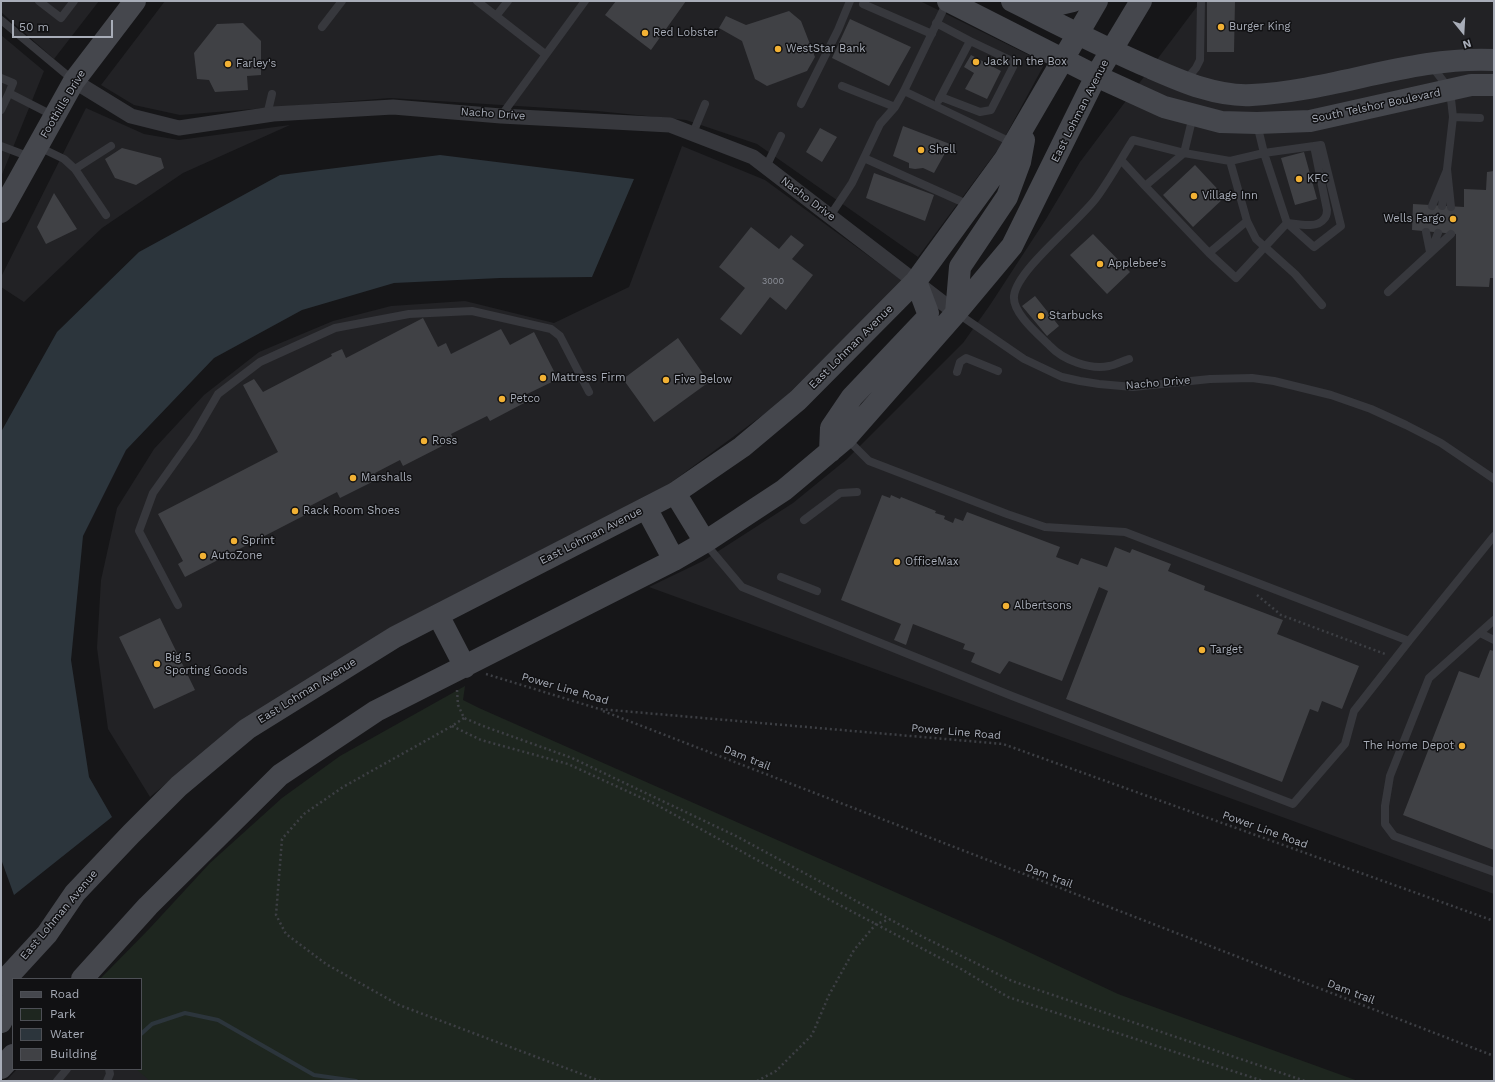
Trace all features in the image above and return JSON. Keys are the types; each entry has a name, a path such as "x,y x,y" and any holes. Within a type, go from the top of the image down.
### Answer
{"main road":[{"name":"Foothills Drive","path":"1,212 74,81 135,1"},
{"name":"South Telshor Boulevard","path":"948,1 1096,76 1164,107 1221,122 1257,123 1310,121 1471,85 1494,85"},
{"path":"1015,2 1056,6 1073,1"},
{"name":"East Lohman Avenue","path":"1,984 47,934 75,893 131,834 179,786 247,729 395,637 676,493 742,447 798,400 916,281 1005,159 1097,1"},
{"name":"East Lohman Avenue","path":"83,978 148,906 280,775 376,711 674,560 705,542 784,490 846,438 956,313 1012,246 1096,76 1141,1"},
{"path":"1015,2 1111,51 1184,82 1222,93 1252,95 1306,89 1430,64 1470,59 1494,60"},
{"path":"1257,123 1300,105 1306,89"},
{"path":"956,313 960,267 1008,197 1020,162 1028,119"},
{"path":"830,452 831,428 852,397 926,319 928,313 916,281"},
{"path":"676,493 705,542"},
{"path":"646,508 674,560"},
{"path":"438,615 465,667"},
{"path":"22,978 47,934"},
{"path":"1,1022 12,1000"},
{"path":"1,1068 12,1056"}],"street":[{"name":"Nacho Drive","path":"74,81 131,116 179,128 267,115 393,107 501,116 670,125 753,157 956,313"}],"lane":[{"path":"39,1 61,18 74,1"},
{"path":"322,27 342,1"},
{"path":"477,1 545,54"},
{"path":"496,16 508,1"},
{"path":"501,116 585,1"},
{"path":"801,104 838,30 850,1"},
{"path":"830,216 852,182 880,124 894,107 904,91 948,1"},
{"path":"1184,82 1196,68 1200,60 1201,1"},
{"path":"863,4 932,34"},
{"path":"1,20 74,81"},
{"path":"936,23 1008,59 1013,67 991,110 980,112 941,97"},
{"path":"936,106 970,41"},
{"path":"1430,64 1450,90 1453,117 1442,206"},
{"path":"1,78 13,84 1,110"},
{"path":"842,86 894,107"},
{"path":"904,91 1014,143"},
{"path":"9,93 55,116"},
{"path":"267,115 272,94"},
{"path":"693,133 705,104"},
{"path":"1145,186 1184,153 1193,115"},
{"path":"1453,117 1480,118"},
{"path":"1257,123 1264,153 1288,223 1314,247 1341,226 1317,146"},
{"path":"766,167 782,136"},
{"path":"1129,359 1109,366 1094,366 1066,359 1052,348 1018,312 1014,296 1021,279 1034,263 1097,198 1133,140 1184,153 1230,161 1264,153 1317,146"},
{"path":"1,146 35,152 64,160 75,169 106,215"},
{"path":"75,169 111,146"},
{"path":"1288,223 1307,225 1318,224 1325,219 1327,210 1317,146"},
{"path":"864,158 971,206"},
{"path":"1121,160 1209,254 1236,278 1288,223"},
{"path":"1230,161 1247,221 1256,239 1295,274 1322,305"},
{"path":"1432,206 1447,169"},
{"path":"1447,169 1451,207"},
{"path":"1209,254 1247,221"},
{"path":"1426,232 1430,252"},
{"path":"1430,252 1438,233"},
{"path":"1388,292 1451,234"},
{"path":"178,605 139,530 153,493 194,437 218,394 260,362 336,328 409,314 472,311 551,329 560,336 589,392"},
{"name":"Nacho Drive","path":"956,313 1024,359 1062,377 1080,381 1133,387 1210,379 1252,378 1274,381 1331,395 1371,409 1441,443 1494,479"},
{"path":"957,372 960,362 966,358 998,371"},
{"path":"846,438 869,461 1007,514 1045,527 1125,532 1409,641"},
{"path":"804,520 840,493 857,492"},
{"path":"705,542 742,587 998,690 1292,804 1345,744 1354,711 1494,536"},
{"path":"781,577 817,591"},
{"path":"1494,620 1429,678 1390,776 1385,806 1384,824 1394,836 1494,872"},
{"path":"1480,633 1494,640"},
{"path":"57,1081 66,1070"},
{"path":"106,1081 110,1074 109,1070"}],"path":[{"path":"1251,590 1281,614 1396,658"},
{"path":"465,667 457,687 458,705 464,718 587,764 736,836 890,920 1012,981 1305,1081"},
{"name":"Power Line Road","path":"465,667 599,709 1003,744 1494,922"},
{"name":"Dam trail","path":"599,709 1494,1056"},
{"path":"464,718 343,787 304,814 282,839 276,915 286,934 326,964 399,1005 600,1081"},
{"path":"452,726 481,740 568,764 640,798 961,969 1008,997 1262,1081"},
{"path":"757,1081 776,1071 812,1034 829,995 854,950 876,924 890,920"}],"shaded area":[{"path":"1,1 99,1 54,59 1,12"},
{"path":"165,1 920,1 1045,63 999,148 918,257 757,144 686,120 597,111 390,98 180,115 134,105 101,85"},
{"path":"1201,1 1494,1 1494,894 649,587 703,561 793,503 847,459 963,343 990,305 1046,219 1080,162"},
{"path":"1,35 44,71 1,177"},
{"path":"86,108 144,134 179,140 290,125 183,173 102,228 24,302 1,287 1,277"},
{"path":"682,146 765,180 903,281 778,404 669,484 391,627 216,742 150,797 108,729 97,648 101,580 117,508 154,449 204,395 259,352 333,321 391,306 465,301 554,323 629,287"},
{"path":"16,1070 142,1070 161,1081 6,1081"}],"green space":[{"path":"465,686 463,700 479,708 1001,939 1118,994 1358,1081 150,1081 137,1070 142,1070 142,978 101,978 210,863 282,798 340,756"}],"water":[{"path":"440,155 634,179 592,277 500,278 394,283 302,310 214,358 126,450 83,536 71,660 89,777 112,817 14,895 1,859 1,432 57,332 139,252 280,175"}],"building":[{"name":"Red Lobster","path":"616,1 686,1 651,50 605,15"},
{"name":"Burger King","path":"1207,1 1235,1 1234,52 1207,52"},
{"name":"WestStar Bank","path":"789,11 801,21 815,57 807,71 767,86 755,79 742,41 719,28 726,16 746,25"},
{"path":"850,19 911,47 889,86 832,58"},
{"name":"Farley's","path":"243,23 261,41 261,75 247,76 248,90 215,92 209,80 197,79 194,53 217,24"},
{"path":"971,55 1001,71 987,99 965,89 974,73 964,67"},
{"name":"Shell","path":"903,126 950,144 934,173 923,168 909,168 909,163 893,156"},
{"path":"820,128 837,137 822,162 806,152"},
{"path":"122,148 161,158 164,168 136,185 115,178 105,159"},
{"name":"KFC","path":"1304,152 1317,199 1295,205 1281,158"},
{"name":"Village Inn","path":"1195,165 1225,197 1193,227 1163,195"},
{"name":"Wells Fargo","path":"1494,171 1494,278 1490,278 1489,287 1456,286 1456,234 1412,230 1413,204 1464,207 1464,189 1486,190 1487,172"},
{"path":"874,173 934,195 925,221 866,198"},
{"path":"54,193 77,229 46,244 37,227"},
{"path":"751,227 779,249 791,235 804,245 792,259 813,275 786,310 770,297 741,335 720,319 745,288 719,267"},
{"name":"Applebee's","path":"1093,234 1130,272 1107,294 1070,255"},
{"name":"Starbucks","path":"1035,296 1059,326 1047,336 1022,306"},
{"path":"423,318 438,347 446,343 451,354 501,329 510,345 534,332 558,379 523,396 526,402 490,421 487,416 451,434 454,440 403,466 400,460 375,473 378,479 340,498 337,492 306,508 309,513 185,577 178,564 183,561 158,514 278,452 243,385 254,379 263,392 332,356 331,354 342,349 346,358"},
{"name":"Five Below","path":"678,338 709,382 654,422 623,379"},
{"path":"882,495 890,498 891,495 900,499 901,497 936,511 935,513 945,516 944,519 953,523 955,518 963,521 967,512 1060,547 1056,557 1078,565 1081,558 1107,567 1115,547 1130,553 1132,549 1171,564 1168,571 1205,586 1204,590 1283,620 1277,634 1359,666 1342,709 1322,701 1318,712 1310,709 1282,782 1066,699 1108,591 1099,587 1062,681 1009,661 1000,674 971,662 975,653 963,649 965,644 913,624 906,645 894,640 901,624 841,600"},
{"name":"Big 5 Sporting Goods","path":"160,618 195,690 154,709 119,637"},
{"name":"The Home Depot","path":"1490,650 1494,651 1494,850 1403,815 1459,671 1479,678"}],"waterway":[{"path":"142,1033 152,1024 185,1013 218,1020 314,1075 356,1081"}],"place":[{"name":"Burger King","path":"1221,27"},
{"name":"Red Lobster","path":"645,33"},
{"name":"WestStar Bank","path":"778,49"},
{"name":"Jack in the Box","path":"976,62"},
{"name":"Farley's","path":"228,64"},
{"name":"Shell","path":"921,150"},
{"name":"KFC","path":"1299,179"},
{"name":"Village Inn","path":"1194,196"},
{"name":"Wells Fargo","path":"1453,219"},
{"name":"Applebee's","path":"1100,264"},
{"name":"Starbucks","path":"1041,316"},
{"name":"Mattress Firm","path":"543,378"},
{"name":"Five Below","path":"666,380"},
{"name":"Petco","path":"502,399"},
{"name":"Ross","path":"424,441"},
{"name":"Marshalls","path":"353,478"},
{"name":"Rack Room Shoes","path":"295,511"},
{"name":"Sprint","path":"234,541"},
{"name":"AutoZone","path":"203,556"},
{"name":"OfficeMax","path":"897,562"},
{"name":"Albertsons","path":"1006,606"},
{"name":"Target","path":"1202,650"},
{"name":"Big 5 Sporting Goods","path":"157,664"},
{"name":"The Home Depot","path":"1462,746"}]}
